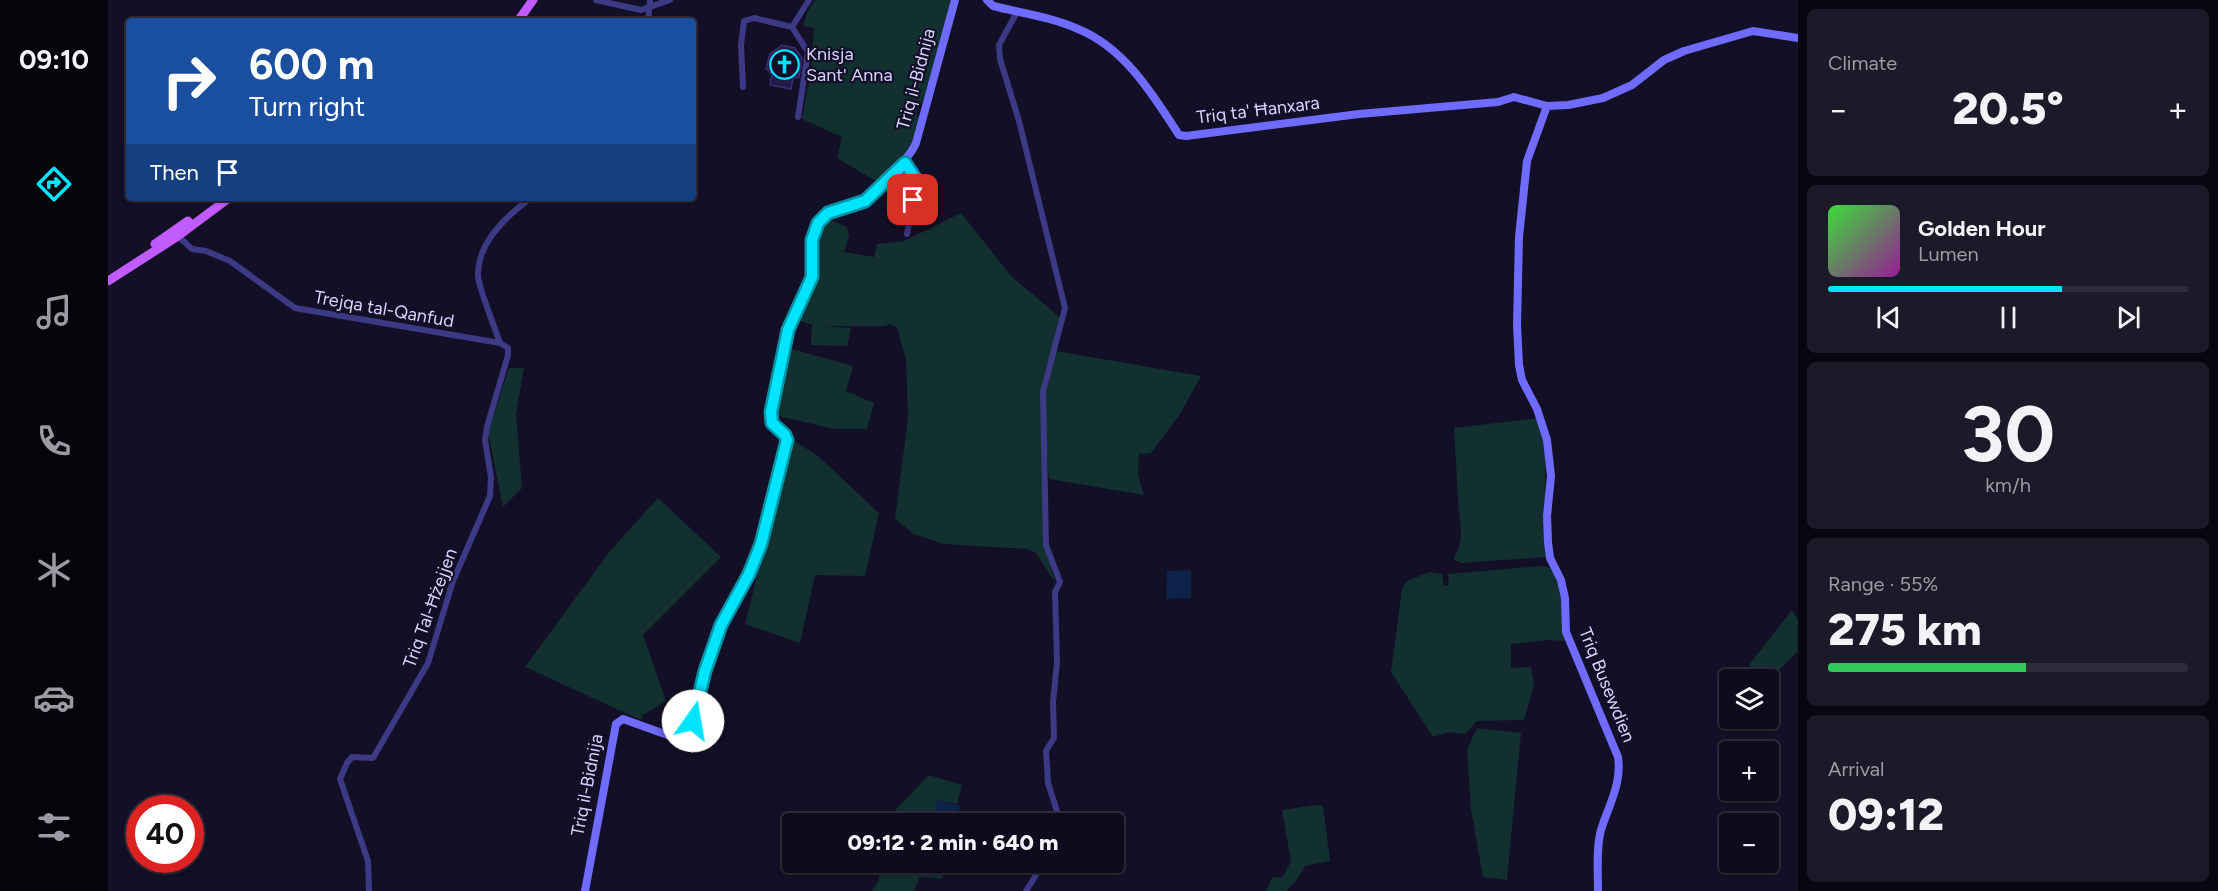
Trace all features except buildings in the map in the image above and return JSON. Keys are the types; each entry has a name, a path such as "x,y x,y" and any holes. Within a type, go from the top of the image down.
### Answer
{"main road":[{"path":"520,18 533,0"},
{"path":"526,18 538,0"},
{"path":"108,275 217,201"},
{"path":"108,281 178,236 225,201"}],"street":[{"path":"596,0 641,10 670,0"},
{"path":"648,18 650,0"},
{"path":"792,27 809,0"},
{"name":"Triq il-Bidnija","path":"585,891 616,724 623,718 676,738 687,733 693,721 705,671 721,625 749,574 761,544 787,442 785,435 772,423 772,405 788,330 812,277 812,240 815,230 821,219 828,213 865,201 905,163 916,143 955,0"},
{"name":"Triq ta' Ħanxara","path":"987,0 993,6 1080,29 1112,50 1146,83 1179,135 1359,114 1498,102 1514,97 1547,106"},
{"path":"1017,12 999,45 1000,59 1019,121 1065,308 1065,316 1043,392 1046,545 1060,582 1055,592 1057,662 1053,702 1054,738 1046,751 1048,783 1058,813"},
{"path":"743,87 741,45 744,21 754,18 792,27 808,52 798,117"},
{"path":"1547,106 1568,105 1609,96 1632,85 1671,55 1752,31 1798,38"},
{"name":"Triq Busewdien","path":"1547,106 1527,161 1519,237 1517,325 1519,365 1522,380 1537,409 1547,440 1551,476 1547,516 1548,542 1550,558 1561,579 1565,598 1566,632 1614,748 1619,768 1615,795 1601,831 1598,891"},
{"path":"905,163 916,183 907,234"},
{"path":"500,343 478,278 481,258 506,216 527,201"},
{"name":"Trejqa tal-Qanfud","path":"178,236 192,249 206,251 230,261 295,308 500,343"},
{"name":"Triq Tal-Ħżejjen","path":"369,891 368,861 340,779 352,757 373,758 425,670 453,581 490,496 491,477 485,440 508,355 508,348 500,343"},
{"path":"1026,891 1037,873"}],"green space":[{"path":"815,0 951,0 933,73 916,114 920,119 909,153 879,183 837,158 842,137 802,119 811,70 814,28 803,26 807,13"},
{"path":"961,213 1012,277 1062,319 1041,392 1044,546 1056,584 1036,553 1028,549 943,544 914,534 895,519 908,418 906,360 897,327 890,324 885,326 822,326 851,328 847,346 811,345 812,325 798,320 810,294 818,228 829,219 847,227 849,236 844,252 874,257 877,244 904,241"},
{"path":"788,348 853,366 846,391 874,403 867,429 834,429 774,415"},
{"path":"1056,351 1201,376 1180,414 1151,453 1139,454 1138,475 1144,495 1049,479 1045,436 1046,394"},
{"path":"509,368 524,368 516,414 522,488 503,507 488,433"},
{"path":"1538,418 1545,447 1546,557 1461,563 1453,559 1461,538 1454,428"},
{"path":"791,439 818,456 879,513 865,576 815,575 800,643 745,624"},
{"path":"658,498 721,557 643,635 666,701 643,715 641,720 525,667 610,551"},
{"path":"1541,566 1554,569 1560,583 1566,641 1549,640 1511,644 1511,668 1531,667 1534,685 1524,720 1477,721 1465,734 1449,732 1433,737 1391,672 1402,589 1407,581 1429,572 1442,574 1444,586 1449,585 1448,574"},
{"path":"1792,610 1798,620 1798,651 1779,670 1752,669 1749,665"},
{"path":"1477,728 1521,733 1507,880 1483,877 1471,810 1467,749"},
{"path":"929,775 962,785 957,804 937,800 936,813 893,813"},
{"path":"1323,806 1330,861 1305,866 1296,881 1286,891 1266,891 1272,877 1282,878 1291,861 1282,810"},
{"path":"879,873 943,873 942,879 920,877 914,891 872,891 879,880"}],"water":[{"path":"1191,570 1191,598 1166,599 1167,571"},
{"path":"937,800 960,806 958,813 936,813"}],"place":[{"name":"Knisja Sant' Anna","path":"785,64"}],"route":[{"path":"693,721 708,660 725,615 749,574 757,555 786,452 787,440 785,435 772,423 771,412 788,330 812,277 812,240 815,230 821,219 828,213 856,206 865,201 905,163 915,178 913,200"}]}
